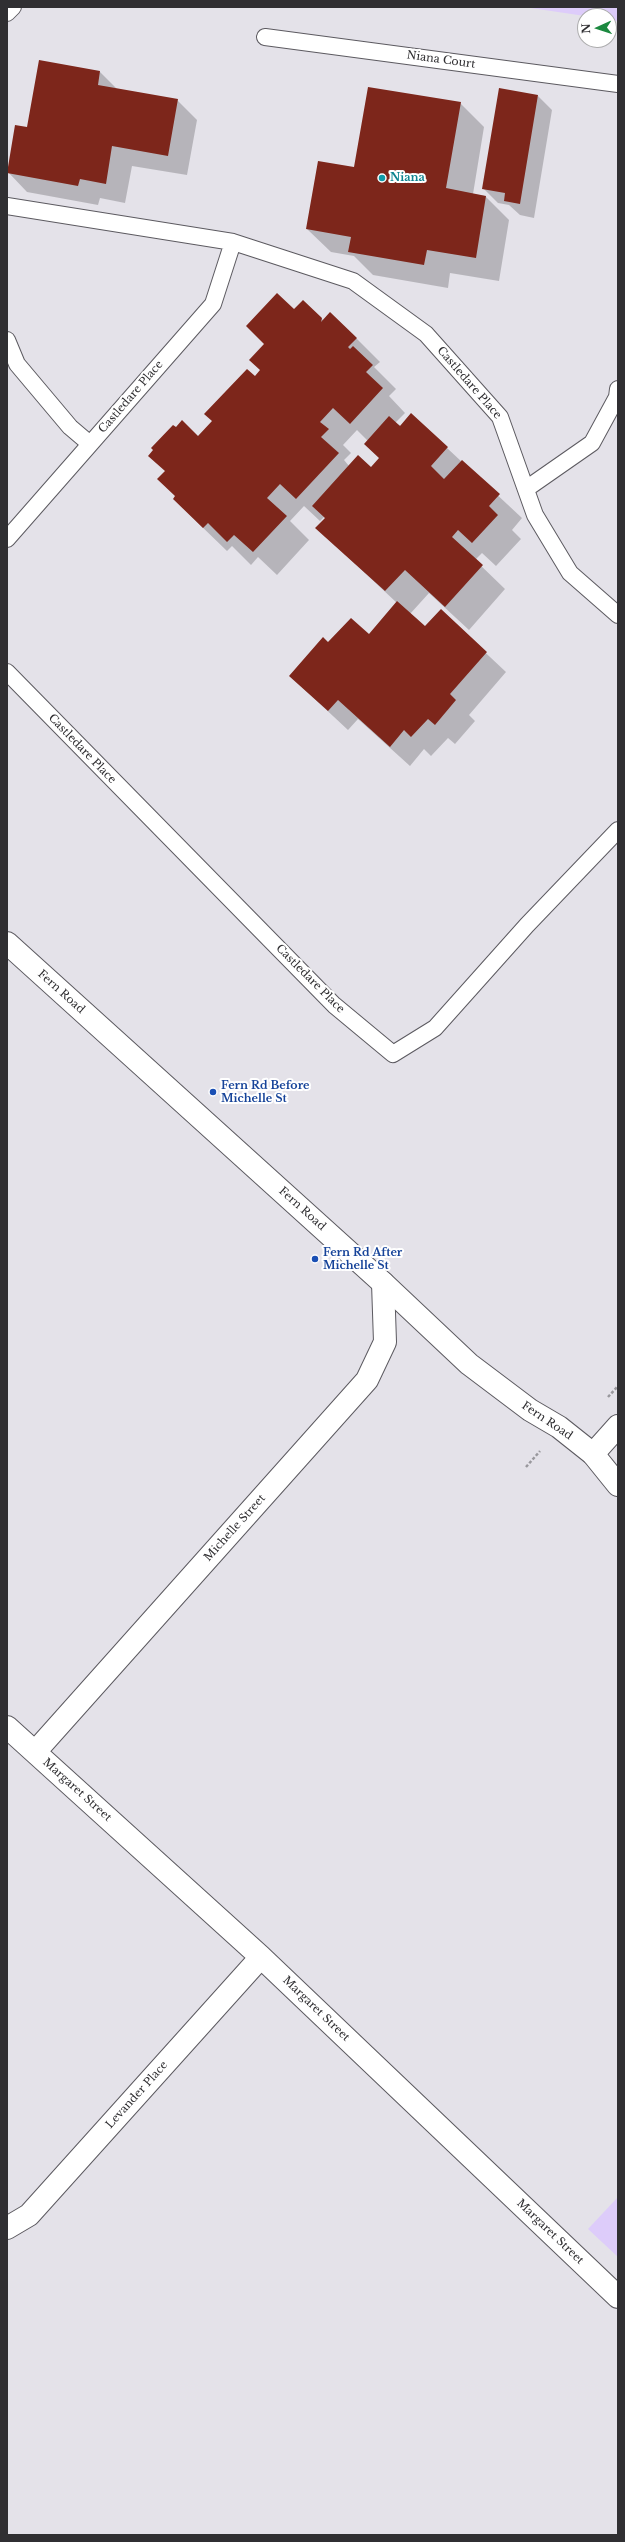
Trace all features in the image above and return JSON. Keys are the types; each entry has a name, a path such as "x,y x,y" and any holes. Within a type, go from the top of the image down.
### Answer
{"street":[{"name":"Fern Road","path":"7,943 383,1283 475,1369 530,1410 559,1427 593,1454 618,1485"},
{"name":"Michelle Street","path":"35,1752 367,1380 385,1342 383,1283"},
{"path":"593,1454 618,1426"},
{"name":"Margaret Street","path":"7,1727 262,1957 618,2297"},
{"name":"Levander Place","path":"7,2228 29,2215 262,1957"}],"lane":[{"path":"7,13 13,7"},
{"name":"Niana Court","path":"265,37 618,84"},
{"name":"Castledare Place","path":"7,206 233,242 353,281 426,334 500,417 535,515 570,573 618,615"},
{"name":"Castledare Place","path":"7,539 213,304 233,242"},
{"path":"7,340 17,364 70,427 90,444"},
{"path":"526,489 592,443 617,397 618,389"},
{"name":"Castledare Place","path":"7,672 334,1006 393,1054 435,1028 527,925 618,830"}],"shaded area":[{"path":"524,7 618,7 618,21 617,8 577,8 577,15"},
{"path":"618,2197 618,2257 588,2229"}],"building":[{"path":"39,60 100,71 98,85 178,99 168,156 112,146 106,184 80,179 78,186 7,173 15,125 27,127"},
{"name":"Niana","path":"368,87 461,102 446,188 486,196 476,258 427,250 424,265 348,252 351,237 306,229 318,161 354,167"},
{"path":"499,88 538,95 520,204 504,201 505,193 482,189"},
{"path":"277,293 294,309 303,300 322,318 321,322 330,312 357,338 348,347 350,349 353,346 373,365 366,372 383,388 350,424 333,408 320,422 329,429 321,437 339,453 296,499 280,484 267,498 287,516 253,552 234,535 227,542 208,523 203,528 173,499 175,496 157,479 165,471 148,456 153,450 151,448 173,425 176,427 182,420 198,436 212,421 204,414 247,369 255,376 260,370 249,360 264,344 246,326"},
{"path":"411,413 448,447 431,466 444,479 462,460 500,494 489,506 498,515 472,543 458,530 452,537 483,565 445,607 405,570 385,591 315,528 325,518 312,506 358,455 371,467 379,458 364,444 389,416 400,426"},
{"path":"397,601 425,626 441,609 487,652 450,694 456,700 435,725 428,719 411,737 404,730 390,747 338,700 328,711 289,676 323,637 328,642 351,618 369,634"}],"place":[{"name":"Niana","path":"382,178"},
{"name":"Fern Rd Before Michelle St","path":"213,1092"},
{"name":"Fern Rd After Michelle St","path":"315,1259"}]}
